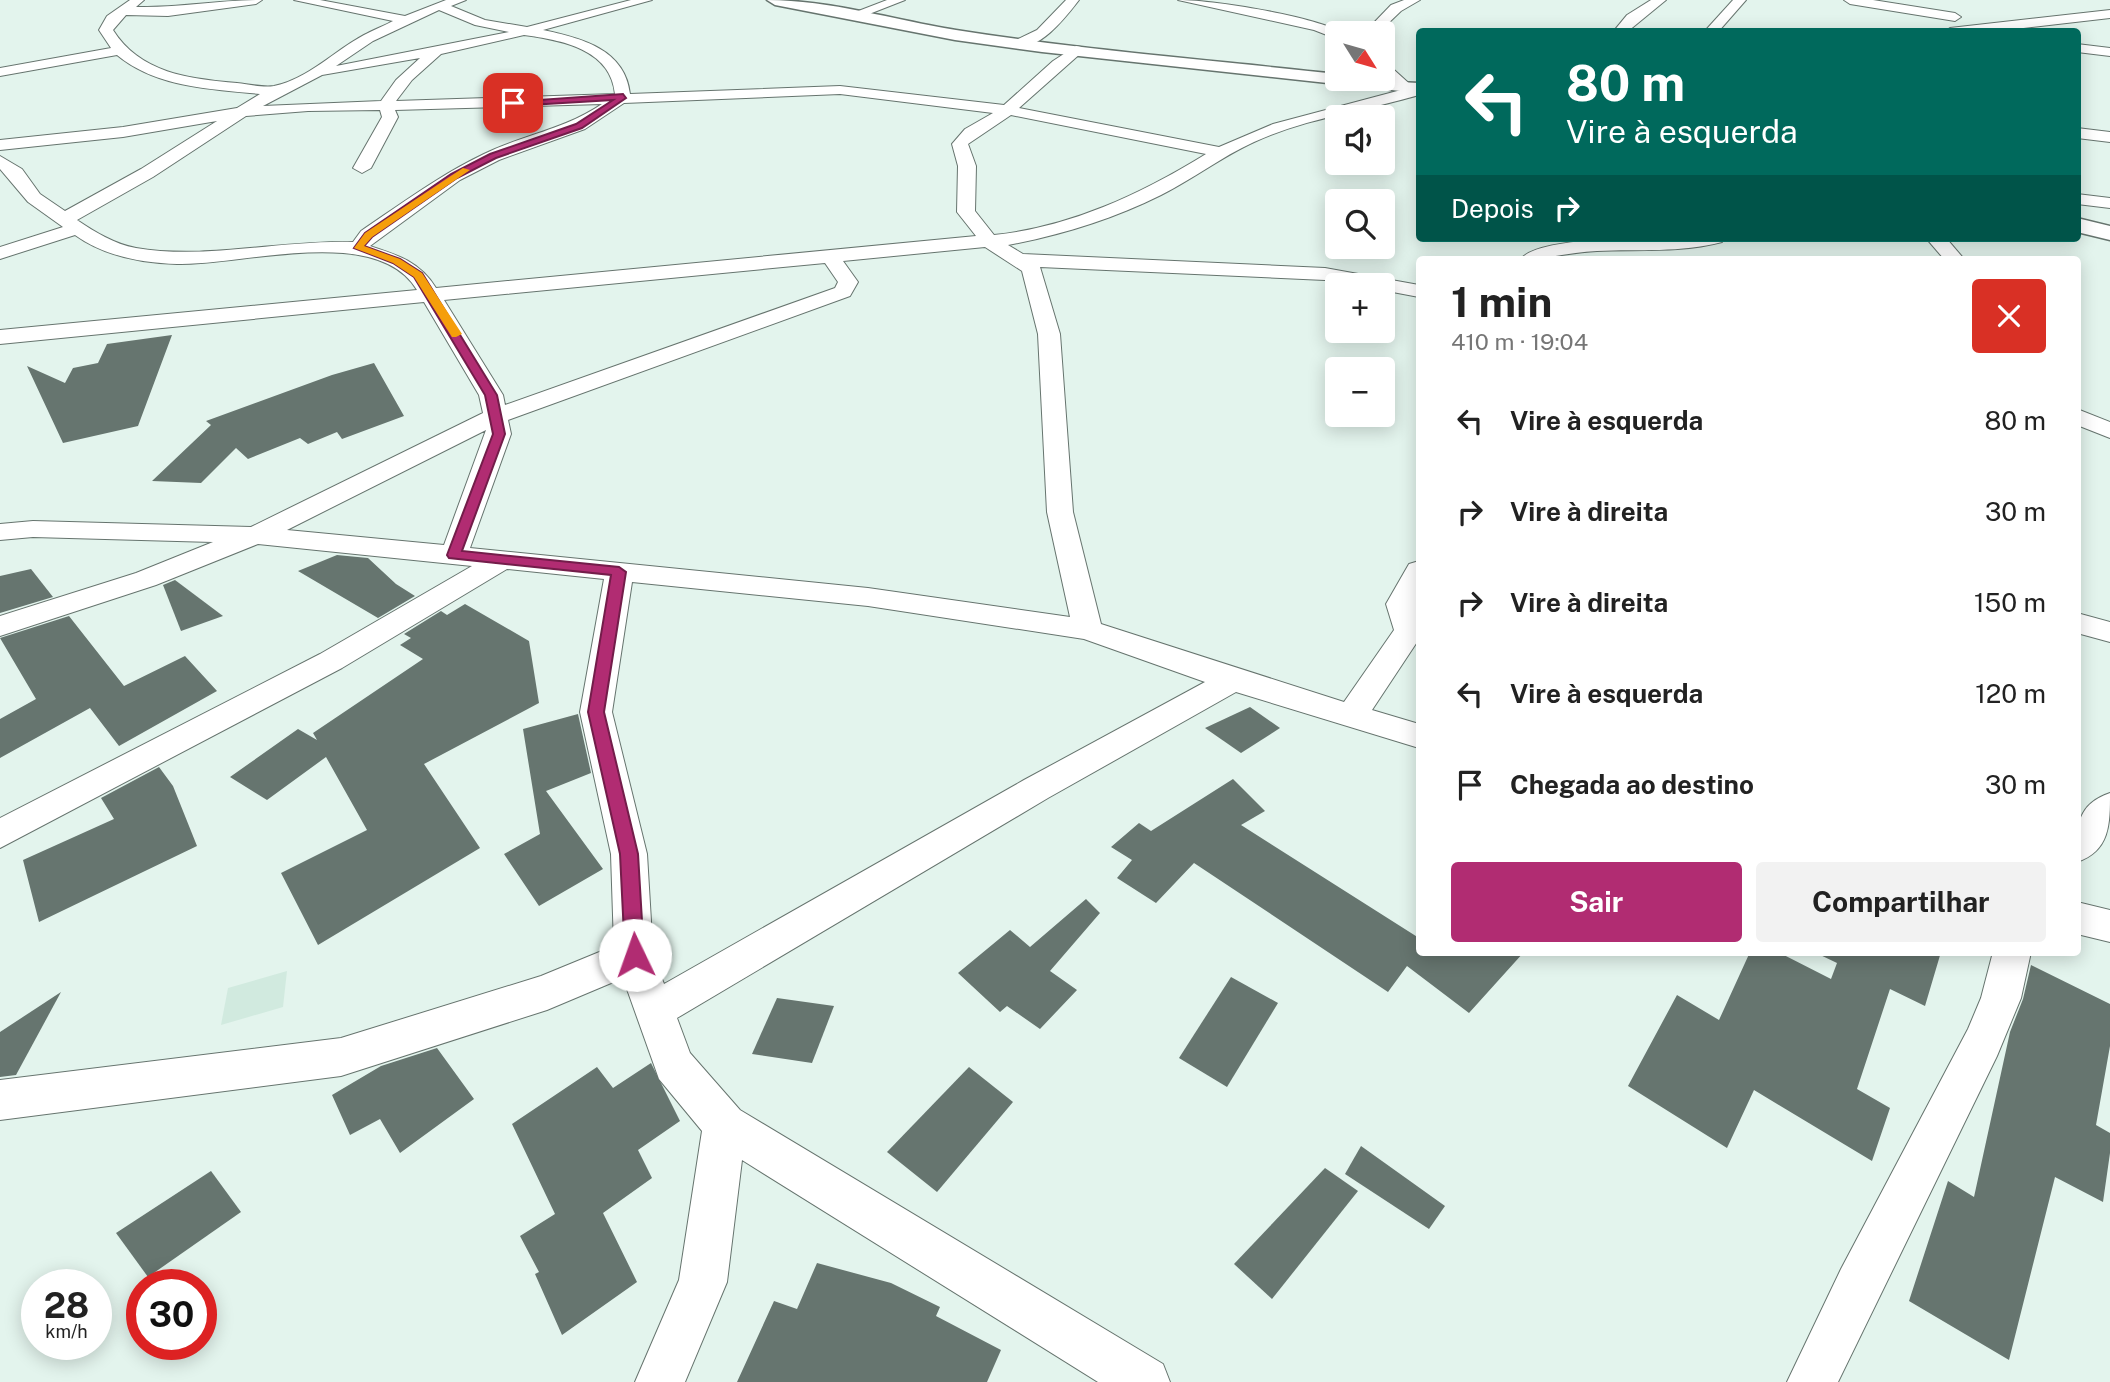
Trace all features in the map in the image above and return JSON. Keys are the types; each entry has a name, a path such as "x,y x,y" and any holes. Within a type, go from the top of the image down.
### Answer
{"street":[{"path":"138,0 121,11 106,30 119,51 146,69 168,78 275,91"},
{"path":"121,11 168,12 256,0"},
{"path":"300,0 407,20"},
{"path":"0,253 72,224 275,91 313,75 368,38 439,4 462,0"},
{"path":"313,75 438,52 535,30 646,0"},
{"path":"775,0 1019,44 1414,93"},
{"path":"854,15 899,0"},
{"path":"1019,44 1042,33 1073,0"},
{"path":"1184,0 1325,30"},
{"path":"1383,21 1396,8 1413,0"},
{"path":"1623,28 1660,0"},
{"path":"1714,28 1740,0"},
{"path":"1850,0 1955,17 1984,28 2110,14"},
{"path":"1955,17 1960,0"},
{"path":"439,4 486,24 535,30 598,54 619,74 623,97"},
{"path":"2081,48 2110,52"},
{"path":"1076,50 1022,94 1008,110 970,133 960,144 967,166 966,212 989,241 1031,268 1049,334 1059,512 1088,630"},
{"path":"0,72 119,51"},
{"path":"386,105 402,80 438,52"},
{"path":"1395,75 1414,93"},
{"path":"0,145 123,132 243,112 308,106 465,106 623,97 840,90 1008,110 1219,152"},
{"path":"0,337 431,293 989,241 1056,230 1103,215 1174,181 1219,152 1262,133 1414,93"},
{"path":"358,248 368,235 454,176 493,156 579,126 623,97"},
{"path":"362,168 390,117 386,105"},
{"path":"2081,133 2110,137"},
{"path":"0,161 16,173 22,186 34,198 93,239 130,253 178,258 320,247 358,248 396,261 418,275 491,395 499,434 454,555"},
{"path":"2081,199 2110,203"},
{"path":"2081,226 2107,234"},
{"path":"1537,256 1549,250 1636,252 1693,242"},
{"path":"1939,242 1951,256"},
{"path":"0,626 146,579 255,535 496,416 843,292 848,282 830,256"},
{"path":"1021,260 1325,274 1416,290"},
{"path":"2081,418 2110,432"},
{"path":"0,532 33,529 255,535 868,597 1088,630 1233,680 1416,735"},
{"path":"0,834 331,661 502,560"},
{"path":"619,572 596,712 629,854 635,955 674,1065 725,1125 1145,1382"},
{"path":"1351,716 1414,633 1401,604 1416,576"},
{"path":"2081,624 2110,632"},
{"path":"654,1011 1036,789 1233,680"},
{"path":"2081,843 2110,807"},
{"path":"2081,919 2110,926"},
{"path":"0,1100 341,1057 547,992 635,955"},
{"path":"1812,1382 1867,1265 1972,1062 2008,977 2011,956"},
{"path":"660,1382 703,1282 725,1125"}],"shaded area":[{"path":"287,971 283,1007 221,1025 228,988"}],"building":[{"path":"172,335 138,426 63,443 27,366 65,383 73,368 98,363 107,344"},
{"path":"374,363 404,416 342,439 337,432 308,444 300,438 248,459 236,448 201,483 152,481 211,425 206,421 332,375"},
{"path":"337,555 368,558 396,584 415,596 378,618 298,571"},
{"path":"31,569 53,597 0,613 0,576"},
{"path":"175,580 223,616 181,631 163,585"},
{"path":"465,604 529,641 539,703 424,764 480,848 318,945 281,873 367,830 326,757 267,800 230,777 298,729 317,740 313,733 423,659 400,645 411,638 404,634 441,611 447,615"},
{"path":"69,616 124,686 185,656 217,691 119,746 90,708 0,758 0,719 36,699 0,638"},
{"path":"1250,707 1280,728 1241,753 1205,728"},
{"path":"578,714 591,773 546,791 603,869 539,906 504,854 540,834 523,729"},
{"path":"159,767 173,786 197,846 39,922 23,860 114,819 101,798"},
{"path":"1233,779 1265,811 1241,825 1416,936 1416,956 1520,956 1469,1013 1407,966 1388,992 1194,863 1156,903 1117,878 1132,860 1111,847 1139,823 1151,831"},
{"path":"1086,899 1100,913 1050,971 1077,990 1040,1029 1007,1006 1000,1012 958,973 1010,930 1030,947"},
{"path":"1748,956 1786,956 1831,979 1837,963 1822,956 1940,956 1925,1006 1890,989 1857,1089 1890,1108 1872,1161 1754,1090 1727,1148 1628,1086 1677,995 1719,1020"},
{"path":"2031,965 2110,1004 2110,1046 2096,1125 2110,1133 2110,1153 2103,1202 2055,1177 2009,1360 1909,1301 1948,1181 1974,1197 2010,1032 2023,999"},
{"path":"1231,977 1278,1003 1227,1087 1179,1058"},
{"path":"61,992 16,1075 0,1077 0,1032"},
{"path":"777,998 834,1006 812,1063 752,1054"},
{"path":"437,1048 474,1099 400,1153 380,1119 350,1135 332,1095 381,1066"},
{"path":"651,1063 680,1121 638,1150 652,1178 603,1213 637,1282 562,1335 535,1274 539,1272 520,1236 555,1214 512,1124 597,1067 613,1088"},
{"path":"969,1067 1013,1102 937,1192 887,1152"},
{"path":"1361,1146 1445,1206 1429,1229 1345,1174"},
{"path":"1325,1168 1358,1191 1272,1299 1234,1264"},
{"path":"211,1171 241,1212 159,1269 142,1269 116,1233"},
{"path":"817,1263 891,1283 940,1307 936,1316 1001,1350 987,1382 737,1382 774,1301 797,1309"}],"slow traffic":[{"path":"456,334 418,275 396,261 358,248 368,235 466,170"}],"route":[{"path":"513,103 623,97 579,126 493,156 454,176 368,235 358,248 396,261 418,275 491,395 499,434 454,555 619,572 596,712 629,854 635,955"}]}
